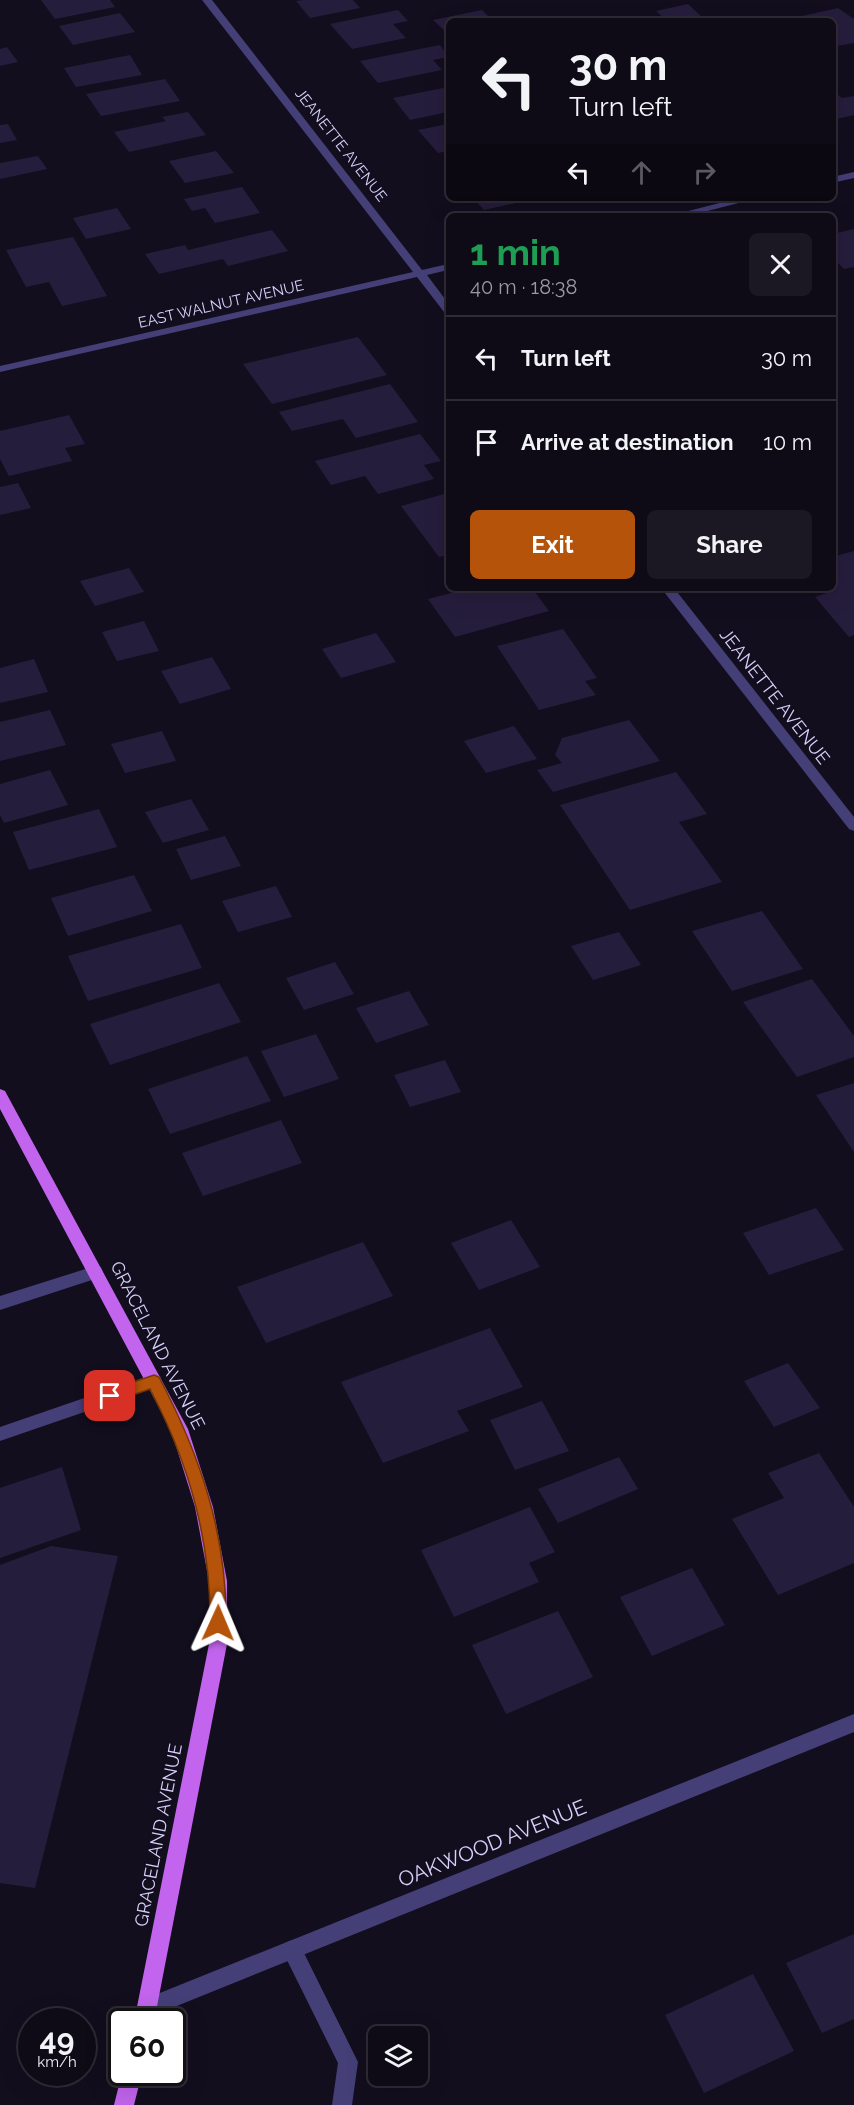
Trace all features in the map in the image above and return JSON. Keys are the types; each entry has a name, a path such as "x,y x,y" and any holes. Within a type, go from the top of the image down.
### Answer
{"main road":[{"name":"GRACELAND AVENUE","path":"0,1095 179,1430 204,1507 218,1581 218,1644 147,2008"},
{"path":"124,2105 129,2086"}],"street":[{"name":"JEANETTE AVENUE","path":"207,0 446,307"},
{"path":"836,179 854,175"},
{"path":"687,213 740,201"},
{"name":"EAST WALNUT AVENUE","path":"0,369 446,268"},
{"name":"JEANETTE AVENUE","path":"669,591 854,826"},
{"path":"0,1302 95,1272"},
{"path":"0,1434 154,1382"},
{"name":"OAKWOOD AVENUE","path":"162,2008 291,1950 854,1723"},
{"path":"291,1950 348,2062 342,2105"}],"building":[{"path":"41,0 110,0 115,7 55,19"},
{"path":"353,0 360,8 310,18 296,1"},
{"path":"688,4 703,18 664,18 656,11"},
{"path":"838,8 854,19 854,43 836,46 836,18 793,18"},
{"path":"398,10 408,21 393,24 406,38 352,49 330,24"},
{"path":"482,10 490,18 446,18 446,32 433,20"},
{"path":"120,13 135,32 73,45 59,26"},
{"path":"440,45 446,54 446,57 433,60 442,70 378,83 360,61"},
{"path":"7,47 18,62 0,66 0,49"},
{"path":"130,55 142,75 76,87 64,68"},
{"path":"165,79 180,101 101,116 86,94"},
{"path":"446,87 446,112 410,120 393,98"},
{"path":"836,93 842,98 854,96 854,115 836,119"},
{"path":"188,112 206,135 129,152 114,132 166,121 162,117"},
{"path":"8,124 17,140 0,143 0,125"},
{"path":"446,124 446,151 438,153 418,130"},
{"path":"216,151 234,173 185,183 169,161"},
{"path":"38,156 47,169 0,179 0,163"},
{"path":"242,187 260,213 215,223 205,208 192,211 184,199"},
{"path":"476,201 525,201 484,210"},
{"path":"117,208 131,229 86,239 73,218"},
{"path":"854,229 854,267 844,269 836,261 836,233"},
{"path":"272,230 288,251 228,266 223,259 159,274 145,254 185,245 188,250"},
{"path":"73,237 107,296 62,306 49,282 26,287 6,250"},
{"path":"358,337 387,375 272,404 243,364"},
{"path":"390,384 418,422 356,438 343,419 292,431 279,412"},
{"path":"69,415 85,444 65,448 72,461 9,476 0,459 0,431"},
{"path":"420,434 441,461 424,465 434,479 378,494 365,476 331,485 315,461"},
{"path":"18,483 31,508 0,515 0,487"},
{"path":"446,494 446,555 439,557 401,506"},
{"path":"854,551 854,635 849,637 815,597 829,591 836,591 836,556"},
{"path":"129,568 144,592 95,606 80,581"},
{"path":"459,591 534,591 549,611 455,637 428,599"},
{"path":"144,621 159,651 117,661 102,632"},
{"path":"563,629 597,678 585,681 596,695 539,710 497,646"},
{"path":"376,633 396,662 341,678 322,649"},
{"path":"212,657 231,689 180,704 161,671"},
{"path":"34,659 48,692 0,703 0,668"},
{"path":"50,710 66,745 0,761 0,722"},
{"path":"629,720 660,761 553,792 537,770 562,763 555,755 562,738"},
{"path":"514,726 537,759 486,773 464,741"},
{"path":"162,731 176,761 125,773 111,744"},
{"path":"50,770 68,805 4,823 0,815 0,784"},
{"path":"676,772 707,814 679,822 722,882 630,910 560,805"},
{"path":"191,799 209,830 163,843 145,812"},
{"path":"99,809 117,847 29,870 13,832"},
{"path":"225,836 241,866 191,880 176,849"},
{"path":"134,875 152,911 68,936 51,898"},
{"path":"276,886 292,917 238,932 222,901"},
{"path":"762,911 803,969 732,991 692,931"},
{"path":"181,924 202,968 88,1001 68,956"},
{"path":"619,932 641,965 593,980 571,946"},
{"path":"335,962 354,994 304,1010 286,978"},
{"path":"812,979 854,1036 854,1057 797,1077 743,1002"},
{"path":"219,983 241,1022 110,1065 90,1024"},
{"path":"409,991 429,1025 376,1043 356,1008"},
{"path":"316,1034 339,1079 284,1097 261,1051"},
{"path":"247,1056 271,1101 170,1134 148,1089"},
{"path":"445,1060 461,1092 410,1107 394,1075"},
{"path":"854,1083 854,1152 816,1095"},
{"path":"281,1120 302,1163 203,1196 182,1153"},
{"path":"816,1208 844,1250 769,1275 743,1233"},
{"path":"511,1220 540,1267 479,1290 451,1243"},
{"path":"363,1242 393,1296 266,1343 237,1287"},
{"path":"490,1328 523,1387 457,1411 469,1431 383,1463 341,1382"},
{"path":"788,1363 820,1408 774,1427 744,1381"},
{"path":"542,1401 569,1451 515,1470 490,1420"},
{"path":"819,1453 854,1507 854,1563 778,1595 732,1519 784,1498 768,1473"},
{"path":"619,1457 638,1489 558,1523 538,1489"},
{"path":"62,1467 81,1530 0,1558 0,1488"},
{"path":"530,1507 555,1552 529,1563 539,1582 454,1617 421,1550"},
{"path":"51,1546 118,1556 35,1888 0,1883 0,1565"},
{"path":"692,1568 725,1625 652,1656 620,1597"},
{"path":"558,1611 593,1677 506,1714 472,1645"},
{"path":"854,1934 854,2019 822,2033 786,1963"},
{"path":"753,1974 794,2051 704,2093 665,2015"}],"route":[{"path":"110,1396 154,1382 179,1430 204,1507 218,1581 218,1623"}]}
